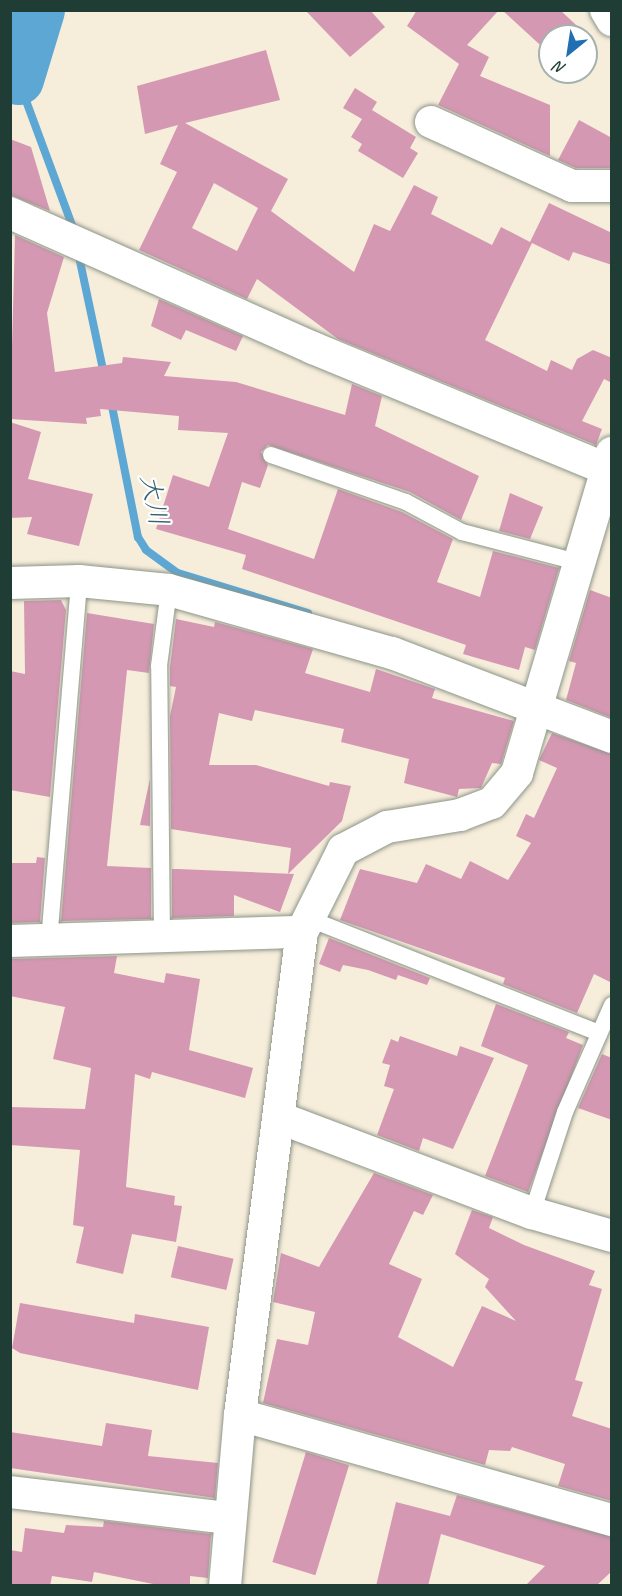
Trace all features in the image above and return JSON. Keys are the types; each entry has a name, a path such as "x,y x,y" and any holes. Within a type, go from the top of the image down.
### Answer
{"street":[{"path":"606,10 612,20"},
{"path":"431,123 572,186 612,186"},
{"path":"10,213 55,230 314,348 610,464 580,563 541,708 517,773 492,803 364,835 344,850 328,872 304,925 240,1415 225,1586"},
{"path":"10,582 79,580 169,590 392,653 541,708 612,738"},
{"path":"10,941 162,936 304,925"},
{"path":"280,1118 532,1213 612,1236"},
{"path":"240,1415 612,1520"},
{"path":"10,1492 230,1518"}],"lane":[{"path":"271,455 406,502 462,532 580,563"},
{"path":"49,941 79,580"},
{"path":"162,936 159,666 169,590"},
{"path":"304,925 598,1033"},
{"path":"532,1213 598,1033 610,1011"}],"building":[{"path":"305,10 370,10 385,27 350,57"},
{"path":"417,10 499,10 467,45 489,57 480,76 550,105 550,156 438,105 459,64 407,26"},
{"path":"502,10 560,10 575,24 538,24 538,43"},
{"path":"266,50 280,100 185,123 288,179 271,211 354,272 374,224 390,231 414,185 438,197 431,214 492,245 501,227 530,242 549,203 612,233 612,265 573,252 569,261 532,243 485,340 547,371 551,360 572,370 577,359 593,350 612,358 612,383 604,379 582,421 602,429 596,445 338,339 257,279 247,299 139,250 177,172 160,164 178,125 145,134 137,86","holes":["214,183 258,208 237,251 192,228"]},
{"path":"355,88 377,102 372,110 416,137 410,148 418,153 403,178 358,151 362,144 351,137 362,119 343,108"},
{"path":"579,120 612,138 612,168 576,168 558,160"},
{"path":"10,139 31,147 50,211 10,195"},
{"path":"15,235 64,257 47,313 55,372 122,363 123,357 171,362 164,376 236,382 345,415 352,384 382,396 375,426 479,476 461,520 410,492 268,445 261,452 268,465 260,488 242,482 228,529 314,559 338,489 402,512 453,539 437,582 480,597 493,551 559,568 535,650 525,647 519,670 463,654 466,645 242,569 246,555 156,529 173,475 209,487 228,433 178,430 179,416 100,409 101,416 86,418 87,424 10,419"},
{"path":"159,299 243,336 236,351 186,330 181,340 151,326"},
{"path":"10,422 41,432 28,479 93,494 79,546 27,534 32,517 10,518"},
{"path":"510,493 543,507 530,539 499,531"},
{"path":"590,590 612,598 612,718 566,700 576,663 569,661"},
{"path":"61,600 66,610 50,797 10,790 10,671 25,674 24,601"},
{"path":"87,613 154,624 149,673 127,670 107,866 151,868 151,919 61,921"},
{"path":"176,619 214,627 215,622 313,649 305,673 370,692 376,669 435,689 432,698 514,721 501,764 492,763 481,788 459,789 457,797 404,783 409,759 341,742 344,729 255,710 252,721 219,713 209,765 256,765 329,786 330,782 351,786 342,821 288,874 291,848 171,829 170,716 176,687 170,686 170,667"},
{"path":"552,733 612,754 612,983 594,974 577,1013 503,984 505,978 340,920 360,869 417,883 426,864 461,879 470,861 508,880 531,843 516,836 526,814 534,818 557,768 539,760"},
{"path":"150,779 150,826 140,825"},
{"path":"37,857 45,858 40,922 10,923 10,863 36,863"},
{"path":"172,869 294,874 280,912 234,895 234,916 172,918"},
{"path":"329,938 430,978 427,985 398,975 396,980 368,970 343,965 340,972 319,964"},
{"path":"117,956 114,973 164,983 166,973 200,979 189,1050 253,1068 245,1098 152,1072 150,1079 135,1074 126,1187 175,1196 174,1205 182,1206 176,1242 132,1234 123,1274 76,1263 84,1227 73,1225 80,1150 10,1145 10,1107 85,1109 91,1068 53,1059 65,1007 10,996 10,959"},
{"path":"496,1004 569,1032 566,1038 583,1045 528,1192 485,1176 528,1065 481,1046"},
{"path":"400,1036 457,1056 460,1046 494,1058 453,1149 423,1138 419,1151 377,1135 394,1089 384,1086 390,1065 382,1063 391,1039 398,1042"},
{"path":"602,1054 612,1058 612,1120 578,1108"},
{"path":"374,1173 433,1195 423,1215 414,1211 389,1264 422,1279 398,1337 453,1367 482,1306 516,1321 485,1287 489,1279 455,1254 472,1210 493,1217 489,1228 524,1245 595,1271 589,1285 602,1289 575,1380 583,1382 572,1416 612,1429 612,1501 558,1486 565,1464 512,1447 510,1451 489,1450 485,1465 263,1403 277,1339 308,1345 315,1312 273,1302 281,1253 319,1267"},
{"path":"178,1246 234,1259 226,1290 171,1277"},
{"path":"20,1303 134,1323 135,1314 209,1327 198,1390 20,1353 12,1348"},
{"path":"106,1423 152,1430 148,1456 218,1463 215,1498 10,1468 10,1432 102,1446"},
{"path":"306,1452 349,1465 315,1575 272,1562"},
{"path":"457,1495 612,1537 612,1571 596,1586 525,1586 545,1566 441,1534 428,1586 376,1586 396,1502 450,1516"},
{"path":"104,1521 211,1534 208,1578 190,1576 190,1586 163,1586 94,1572 92,1582 52,1576 50,1586 10,1586 10,1550 22,1552 25,1528 64,1533 66,1525 103,1527"}],"waterway":[{"path":"18,79 39,10"},
{"name":"大川","path":"18,79 75,233"},
{"path":"10,94 18,79"},
{"name":"大川","path":"78,252 104,374"},
{"name":"大川","path":"111,401 138,537 146,550 178,573 308,613"}]}
